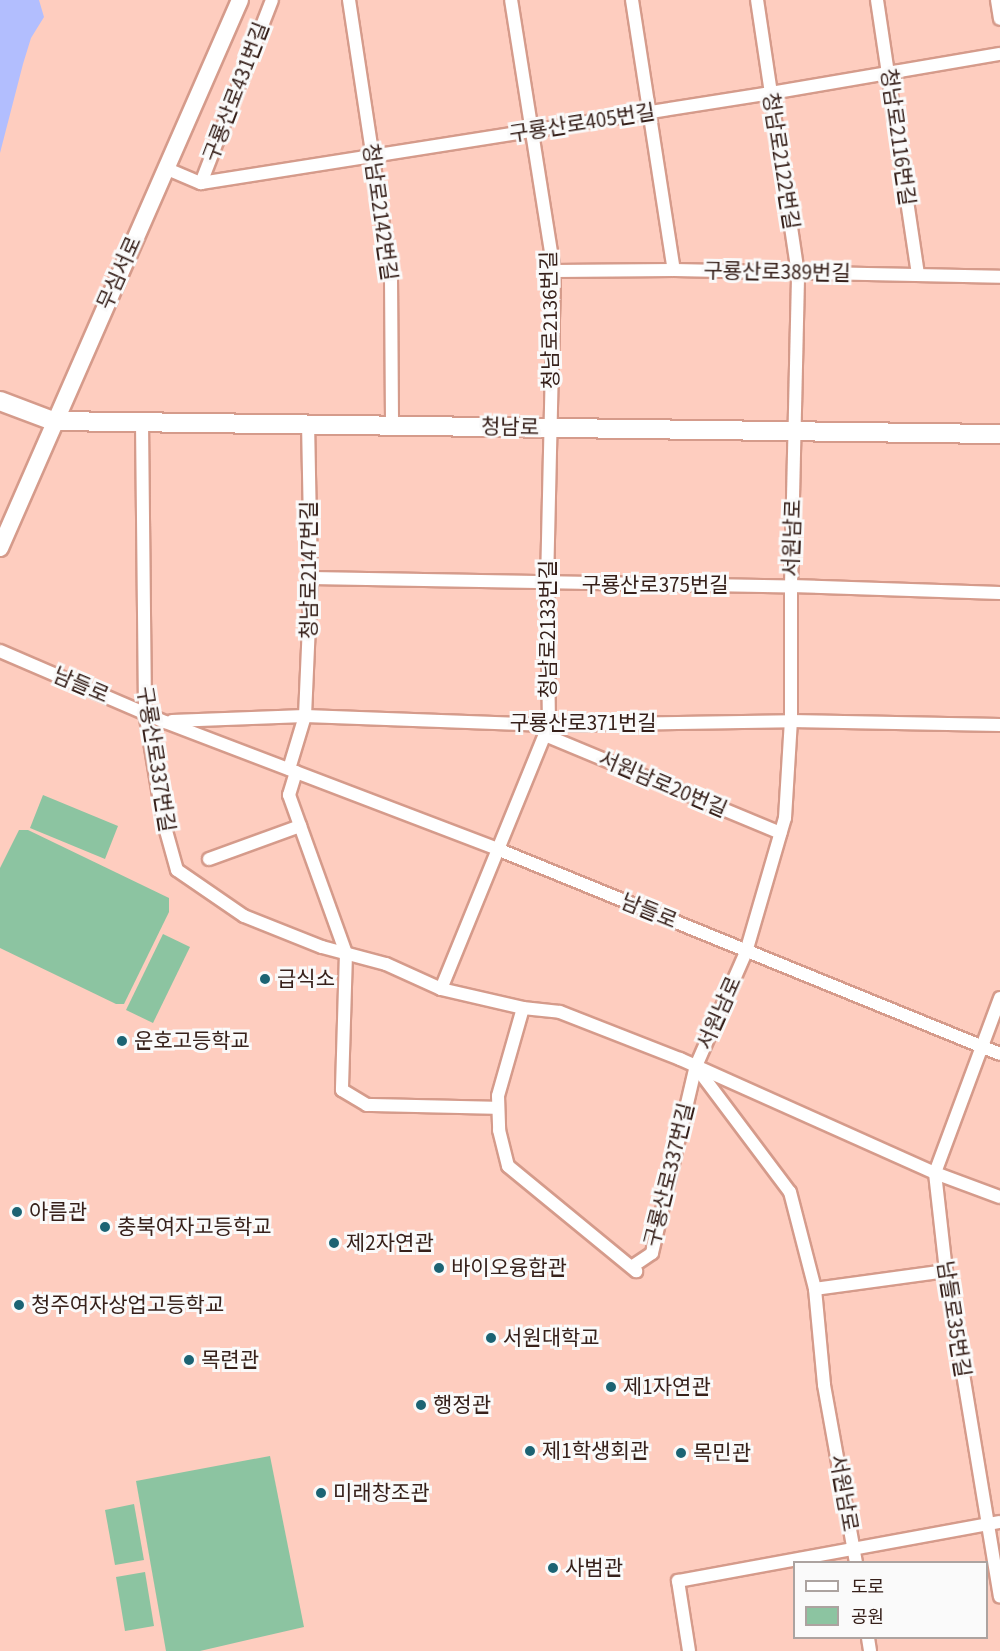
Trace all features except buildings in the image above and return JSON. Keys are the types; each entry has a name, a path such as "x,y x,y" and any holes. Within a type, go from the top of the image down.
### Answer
{"main road":[{"name":"청남로","path":"0,401 53,421 1000,434"}],"street":[{"name":"무심서로","path":"0,548 53,421 240,0"},
{"name":"구룡산로431번길","path":"201,183 272,0"},
{"name":"청남로2142번길","path":"349,0 391,277 392,425"},
{"name":"청남로2136번길","path":"511,0 554,271 551,428"},
{"path":"632,0 674,270"},
{"name":"청남로2122번길","path":"757,0 798,274 796,431"},
{"name":"청남로2116번길","path":"877,0 890,72 918,274"},
{"path":"997,0 1000,19"},
{"name":"구룡산로405번길","path":"201,183 531,132 1000,54"},
{"path":"165,168 201,183"},
{"name":"구룡산로389번길","path":"554,271 674,270 1000,277"},
{"name":"구룡산로337번길","path":"142,422 145,712 163,820 177,870 244,916 346,953 386,964 441,989 523,1008 560,1012 696,1066 935,1173 1000,1197"},
{"name":"청남로2147번길","path":"292,770 305,716 310,578 308,424"},
{"name":"청남로2133번길","path":"441,989 547,730 547,584 551,428"},
{"name":"서원남로","path":"796,431 791,586 791,721 785,818 746,952 696,1066 790,1192 815,1289 824,1385 855,1556"},
{"name":"구룡산로375번길","path":"310,578 547,584 791,586 1000,593"},
{"name":"남들로","path":"0,651 165,722 497,849 1000,1054"},
{"name":"구룡산로371번길","path":"165,722 305,716 547,730 791,721 1000,725"},
{"name":"서원남로20번길","path":"547,730 780,833"},
{"path":"292,770 289,795 346,953 342,1090 367,1106 498,1108"},
{"path":"208,859 300,826"},
{"name":"남들로35번길","path":"1000,998 935,1173 946,1271 1000,1597"},
{"name":"구룡산로337번길","path":"523,1008 498,1096 499,1131 508,1166 636,1271 633,1266 652,1253 696,1066"},
{"path":"815,1289 946,1271"},
{"path":"820,1561 855,1556 1000,1522"},
{"path":"689,1651 678,1581 793,1565"}],"green space":[{"path":"43,795 118,826 105,859 30,828"},
{"path":"19,830 28,830 169,898 169,912 124,1004 116,1004 0,948 0,868"},
{"path":"163,934 190,947 153,1023 126,1010"},
{"path":"270,1456 304,1627 200,1651 166,1651 136,1481"},
{"path":"134,1504 144,1560 115,1565 105,1510"},
{"path":"145,1572 154,1626 125,1631 116,1577"}],"water":[{"path":"0,0 39,0 44,17 31,38 0,153"}],"place":[{"name":"급식소","path":"265,979"},
{"name":"운호고등학교","path":"122,1041"},
{"name":"아름관","path":"17,1212"},
{"name":"충북여자고등학교","path":"105,1227"},
{"name":"제2자연관","path":"334,1243"},
{"name":"바이오융합관","path":"439,1268"},
{"name":"청주여자상업고등학교","path":"19,1305"},
{"name":"서원대학교","path":"491,1338"},
{"name":"목련관","path":"189,1360"},
{"name":"제1자연관","path":"611,1387"},
{"name":"행정관","path":"421,1405"},
{"name":"제1학생회관","path":"530,1451"},
{"name":"목민관","path":"681,1453"},
{"name":"미래창조관","path":"321,1493"},
{"name":"사범관","path":"553,1568"}]}
